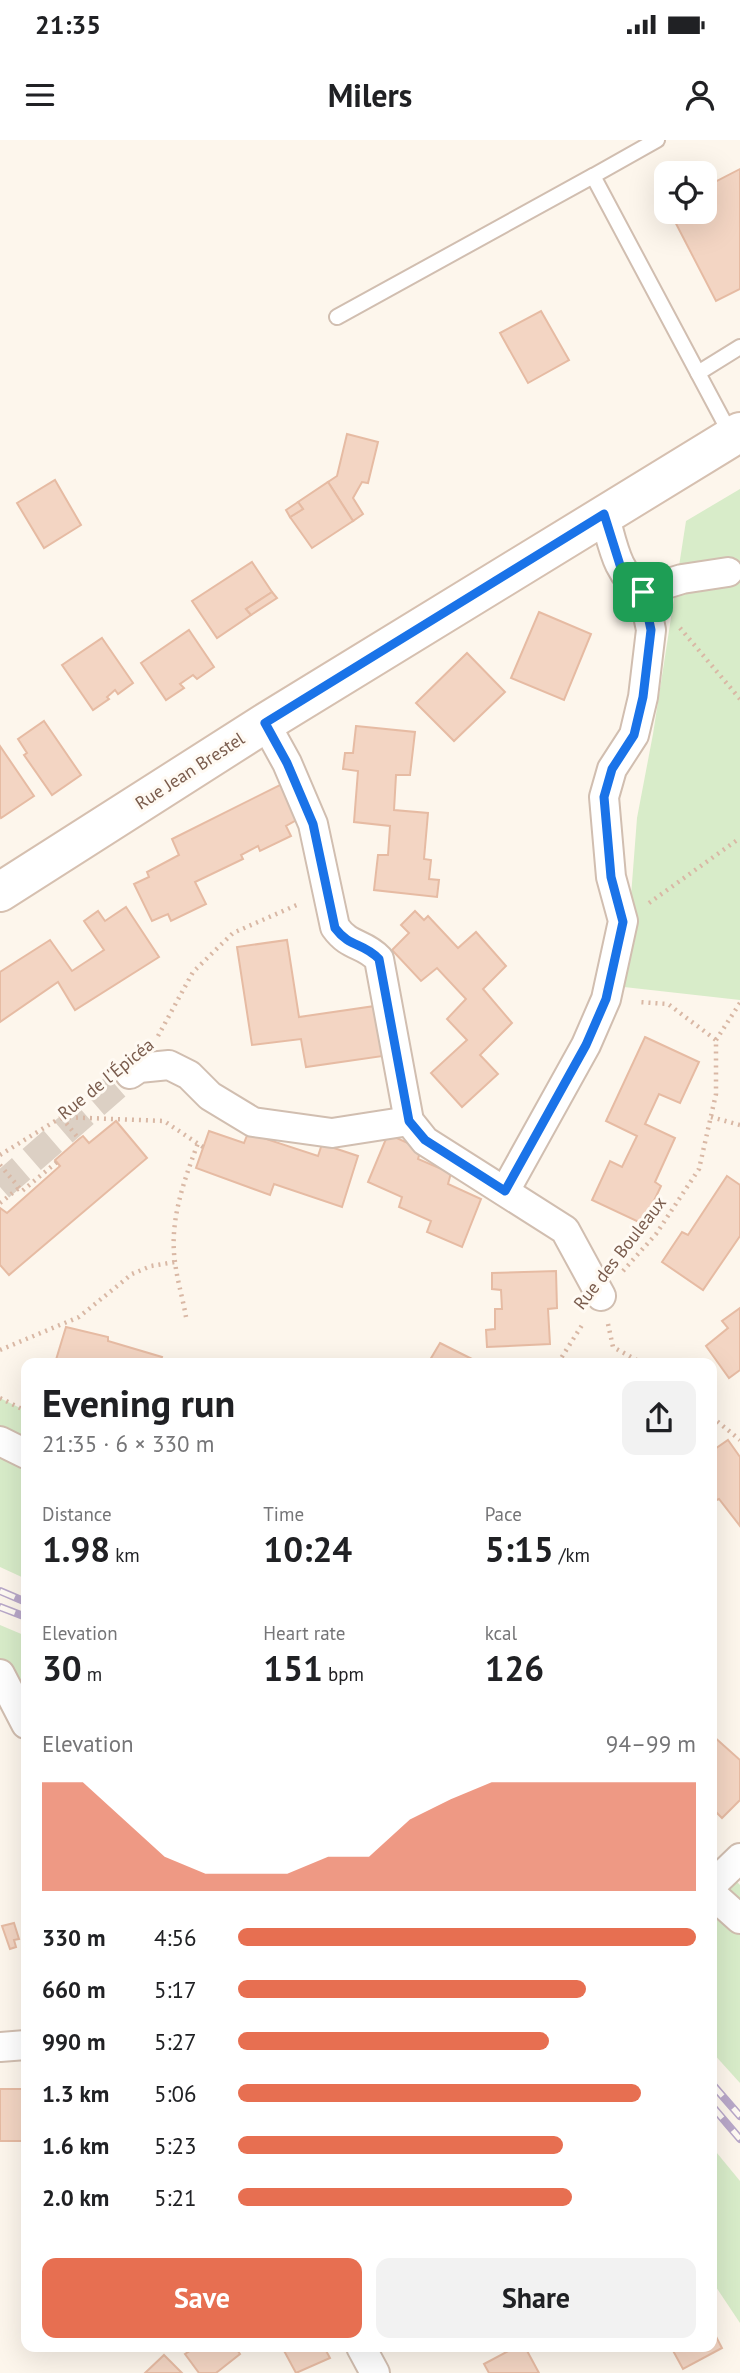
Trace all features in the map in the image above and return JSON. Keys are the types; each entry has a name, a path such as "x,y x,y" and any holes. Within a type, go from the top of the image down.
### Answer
{"street":[{"name":"Rue Jean Brestel","path":"0,892 265,723 736,434"},
{"path":"505,1191 586,1045 606,999 623,922 611,877 604,797 612,769 634,735 643,697 651,630 645,602 620,565 604,514"},
{"path":"645,602 682,579 728,572"},
{"path":"265,723 287,763 313,824 335,928 345,941 369,948 379,959 409,1121 425,1140 565,1230 601,1296"},
{"name":"Rue de l'Épicéa","path":"118,1077 139,1068 169,1065 189,1075 210,1096 253,1122 332,1133 409,1121"},
{"path":"0,1441 21,1452"},
{"path":"0,1674 21,1714"},
{"path":"717,1880 740,1858"},
{"path":"717,1898 740,1919"},
{"path":"0,2047 21,2046"},
{"path":"364,2352 375,2373"}],"lane":[{"path":"337,317 657,140"},
{"path":"593,176 698,373 736,434"},
{"path":"698,373 740,347"}],"path":[{"path":"645,602 684,629 740,699"},
{"path":"623,922 740,838"},
{"name":"Rue de l'Épicéa","path":"157,1039 193,972 233,933 326,892"},
{"path":"606,999 668,1004 716,1040 740,1003"},
{"name":"Rue des Bouleaux","path":"561,1358 601,1296 656,1234 699,1169 716,1094 716,1040"},
{"name":"Rue de l'Épicéa","path":"0,1155 118,1077"},
{"path":"61,1117 79,1139"},
{"path":"61,1117 164,1121 200,1145 178,1203 173,1236 174,1262 186,1317"},
{"path":"711,1118 740,1125"},
{"path":"0,1165 22,1191 57,1162"},
{"path":"0,1203 19,1188"},
{"path":"0,1350 79,1317 132,1274 151,1266 174,1262"},
{"path":"601,1296 613,1347 633,1358"},
{"path":"0,1398 21,1408"},
{"path":"717,1421 740,1440"}],"green space":[{"path":"740,489 740,1000 624,987 637,818 653,734 686,521"},
{"path":"0,1398 21,1408 21,1577 0,1567"},
{"path":"0,1625 21,1634 21,1694 0,1684"},
{"path":"717,1860 740,1885 740,2083 717,2058"},
{"path":"717,2153 740,2181 740,2323 717,2288"}],"building":[{"path":"740,169 740,289 716,301 676,224 717,224 717,181"},
{"path":"541,311 569,360 528,383 500,333"},
{"path":"347,434 378,442 368,483 362,482 353,498 363,514 353,521 328,482 337,476"},
{"path":"55,480 81,525 44,548 17,503"},
{"path":"328,482 353,521 312,548 290,517 303,509 298,502"},
{"path":"298,502 303,509 290,517 286,510"},
{"path":"252,562 272,592 246,609 251,615 217,638 192,601"},
{"path":"272,592 277,598 251,615 246,609"},
{"path":"539,612 591,634 564,700 511,678"},
{"path":"189,630 214,667 197,679 193,675 180,684 184,688 166,700 141,663"},
{"path":"102,638 133,683 118,694 115,690 107,697 109,699 93,710 62,665"},
{"path":"467,653 505,692 454,741 416,703"},
{"path":"44,721 81,775 52,795 24,755 27,753 18,739"},
{"path":"356,726 415,732 410,775 396,775 394,810 428,813 424,859 431,860 429,879 439,880 437,897 374,890 378,855 388,855 390,826 354,822 358,771 343,769 345,753 353,753"},
{"path":"0,746 34,796 1,818 0,816"},
{"path":"282,784 300,818 286,826 291,836 260,851 258,846 241,855 243,859 195,882 206,904 171,921 168,914 152,921 134,884 149,877 147,872 179,855 172,839"},
{"path":"126,907 159,957 75,1010 58,982 0,1022 0,972 50,940 72,971 104,950 84,921 98,911 105,921"},
{"path":"415,911 424,920 428,916 458,948 476,932 506,966 483,989 512,1023 480,1055 498,1074 462,1107 431,1073 467,1040 447,1019 466,999 437,968 421,981 392,950 409,933 401,925"},
{"path":"287,940 299,1017 375,1006 383,1056 306,1067 301,1039 252,1045 237,947"},
{"path":"645,1037 699,1062 680,1103 659,1094 645,1124 675,1138 655,1182 661,1186 643,1224 592,1200 610,1161 622,1167 637,1136 606,1121"},
{"path":"116,1121 147,1158 9,1275 0,1265 0,1208 7,1213 60,1166 55,1160 79,1139 83,1136 89,1143"},
{"path":"209,1131 244,1143 248,1133 318,1156 322,1144 358,1156 342,1207 274,1184 270,1195 196,1168"},
{"path":"388,1134 421,1149 418,1159 451,1173 448,1184 481,1199 462,1247 427,1232 431,1221 399,1207 402,1197 368,1182"},
{"path":"727,1176 740,1185 740,1236 703,1290 662,1262 682,1232 688,1235"},
{"path":"556,1271 557,1308 548,1309 550,1344 487,1347 486,1330 495,1329 495,1309 502,1309 501,1290 492,1289 492,1273"},
{"path":"740,1308 740,1370 729,1378 706,1346 728,1328 722,1321"},
{"path":"66,1327 108,1337 108,1341 162,1357 162,1358 57,1358"},
{"path":"440,1343 470,1358 431,1358"},
{"path":"728,1440 740,1457 740,1526 717,1500 717,1448"},
{"path":"717,1739 740,1760 740,1800 722,1818 717,1813"},
{"path":"14,1923 19,1939 14,1940 16,1947 10,1949 2,1926"},
{"path":"0,2089 21,2089 21,2141 0,2141"},
{"path":"285,2352 327,2352 330,2358 296,2373"},
{"path":"507,2352 528,2352 539,2373 489,2373 484,2364"},
{"path":"674,2352 715,2352 683,2369"},
{"path":"185,2354 240,2354 216,2373 199,2373"},
{"path":"164,2355 182,2373 145,2373"}],"tunnel":[{"path":"0,1187 130,1074"}],"railway":[{"path":"0,1591 21,1600"},
{"path":"0,1607 21,1615"},
{"path":"717,2090 740,2116"},
{"path":"717,2112 740,2139"}],"route":[{"path":"604,514 620,565 629,582 643,592 651,630 643,697 634,735 612,769 604,797 611,877 623,922 606,999 586,1045 505,1191 425,1140 409,1121 379,959 369,948 345,941 335,928 313,824 287,763 265,723 604,514"}]}
